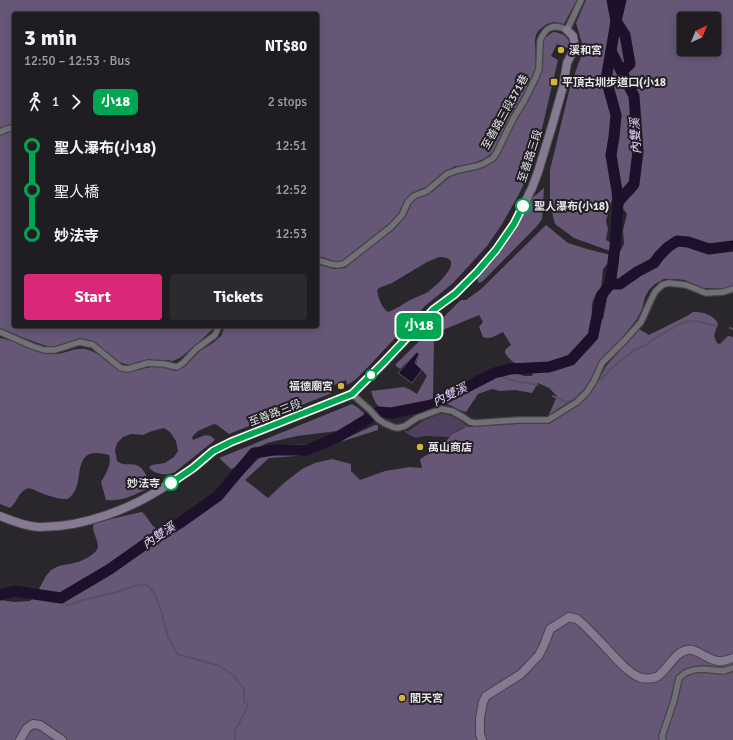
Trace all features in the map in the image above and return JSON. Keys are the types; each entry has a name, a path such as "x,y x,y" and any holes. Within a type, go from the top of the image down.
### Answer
{"street":[{"path":"568,30 581,0"},
{"name":"至善路三段371巷","path":"319,260 335,265 341,265 391,227 402,215 408,202 414,196 427,191 447,174 483,164 492,158 497,152 536,77 539,69 540,40 542,35 548,29 553,27 561,27 568,30"},
{"name":"至善路三段","path":"0,516 14,522 37,527 87,521 105,515 134,504 168,485 193,468 213,451 231,442 352,394 433,310 455,294 477,272 496,250 514,224 532,188 538,172 563,87 568,62 575,47 572,36 568,30"},
{"path":"0,132 12,128"},
{"path":"352,394 378,419 398,428 405,426 417,418 441,409 452,411 470,422 475,423 518,420 548,420 577,402 587,392 602,363 642,322 650,302 662,285 668,283 686,285 706,294 733,289"},
{"path":"0,332 44,350 55,350 80,342 93,345 121,368 128,369 148,363 177,367 183,363 196,349 215,335 218,328"},
{"path":"482,740 480,734 480,718 482,702 486,696 521,674 539,655 550,629 568,617 576,619 583,624 620,663 633,674 642,678 654,678 658,676 681,652 686,650 692,650 705,657 718,661 733,658"},
{"path":"663,740 662,736 674,701 679,678 685,673 693,670 702,669 723,671 733,668"},
{"path":"20,740 27,728 34,724 40,725 62,740"}],"shaded area":[{"path":"0,0 577,0 564,24 554,22 547,24 539,30 536,35 536,68 534,76 508,122 495,150 486,158 467,166 455,166 441,174 427,187 412,194 407,199 394,220 347,258 341,261 334,261 319,257 319,12 12,12 12,328 214,328 180,358 173,361 141,361 129,365 119,362 90,340 79,339 61,346 53,347 43,345 0,329"},
{"path":"586,0 733,0 733,286 724,289 701,288 685,280 674,279 664,279 655,284 645,297 642,309 637,319 619,342 598,363 595,375 588,386 574,399 556,410 548,417 557,396 549,388 538,383 532,393 515,390 500,391 492,389 478,394 466,412 441,402 402,409 382,409 376,403 371,391 404,387 417,394 427,376 416,364 419,354 417,352 400,369 395,365 461,300 466,300 481,289 546,225 568,243 611,255 611,259 603,269 601,289 595,296 592,304 592,321 603,319 608,294 615,288 619,261 618,255 624,244 623,230 627,214 622,207 637,187 634,185 620,190 611,202 606,221 608,229 606,240 613,244 612,250 610,251 574,238 555,224 550,204 550,170 570,87 583,51 576,23","holes":["479,315 483,322 479,327 483,337 491,338 503,332 511,345 505,350 505,353 514,362 530,369 533,375 525,376 502,370 495,371 461,382 433,398 434,335"]},
{"path":"553,32 560,33 568,39 570,49 557,44 551,56 558,60 537,150 529,173 518,196 487,246 453,283 425,306 355,380 347,385 346,380 330,387 332,393 229,434 214,424 198,431 192,437 193,440 207,435 215,440 172,473 165,474 154,472 149,467 152,465 165,463 174,457 178,451 176,441 170,432 164,428 143,435 131,434 123,437 117,443 115,450 117,461 124,464 138,466 145,473 148,481 147,489 127,498 106,500 101,482 108,469 110,458 109,455 97,453 90,454 85,457 80,469 76,489 68,498 56,498 29,488 25,489 20,494 13,506 10,508 0,504 0,338 50,354 60,354 79,349 89,350 99,355 116,368 126,371 161,366 174,371 184,367 201,350 213,343 221,336 224,328 319,328 319,265 334,269 345,268 380,238 391,232 405,217 412,203 419,196 432,192 452,175 479,168 496,158 540,75 542,67 543,39","holes":["439,257 447,258 451,261 451,266 448,272 438,284 428,292 388,312 384,308 377,290 379,288 392,283 427,262"]},
{"path":"544,188 542,219 537,226 482,282 479,283 477,276 503,246 523,215 531,199"},
{"path":"693,312 707,314 713,317 718,323 714,336 717,343 720,344 728,336 733,337 733,740 0,740 0,600 14,602 30,601 36,594 48,573 56,567 81,561 92,555 98,547 93,529 95,523 142,512 153,526 165,535 172,532 219,499 256,461 270,449 282,445 317,445 334,442 375,425 378,425 378,430 296,456 269,458 245,480 268,498 302,469 315,463 332,459 351,464 351,471 360,480 385,471 410,467 422,468 420,459 443,445 452,434 466,427 547,422 580,403 597,383 606,366 639,329 649,335"},
{"path":"417,352 419,354 415,363 422,370 412,383 398,373"},
{"path":"352,404 363,412 365,419 337,431 297,436 267,443 253,450 234,468 231,469 219,458"},
{"path":"440,414 452,416 469,427 458,430 449,437 425,436 416,438 404,431 408,431 424,420"}],"waterway":[{"name":"內雙溪","path":"0,595 14,591 61,598 110,569 218,496 254,453 274,450 307,450 338,437 379,412 391,413 432,405 494,373 510,369 549,367 571,360 593,336 601,296 610,284 615,247 618,202 634,184 638,151 634,96 611,51 616,21 612,0"},
{"path":"621,0 616,21 625,35 630,64 622,71"},
{"path":"611,51 606,79 616,115 611,155 618,202"},
{"path":"610,284 620,284 637,272 654,263 668,247 677,241 688,242 709,249 733,246"},
{"path":"600,380 633,351 646,345 658,336 684,322 696,321 717,326"},
{"path":"494,373 513,381 537,385"},
{"path":"553,396 566,402 573,400 591,381"},
{"path":"36,594 68,605 146,584 154,593 160,607 168,637 177,654 220,666 233,675 244,689 244,701 248,706 235,731 235,740"}],"bus line":[{"name":"小18","path":"171,483 193,468 213,451 231,442 352,394 433,310 455,294 477,272 496,250 514,224 523,206"}],"place":[{"name":"溪和宮","path":"561,50"},
{"name":"平頂古圳步道口(小18","path":"554,82"},
{"name":"聖人瀑布(小18)","path":"523,206"},
{"name":"福德廟宮","path":"341,386"},
{"name":"萬山商店","path":"420,447"},
{"name":"妙法寺","path":"171,483"},
{"name":"閭天宮","path":"402,698"}]}
